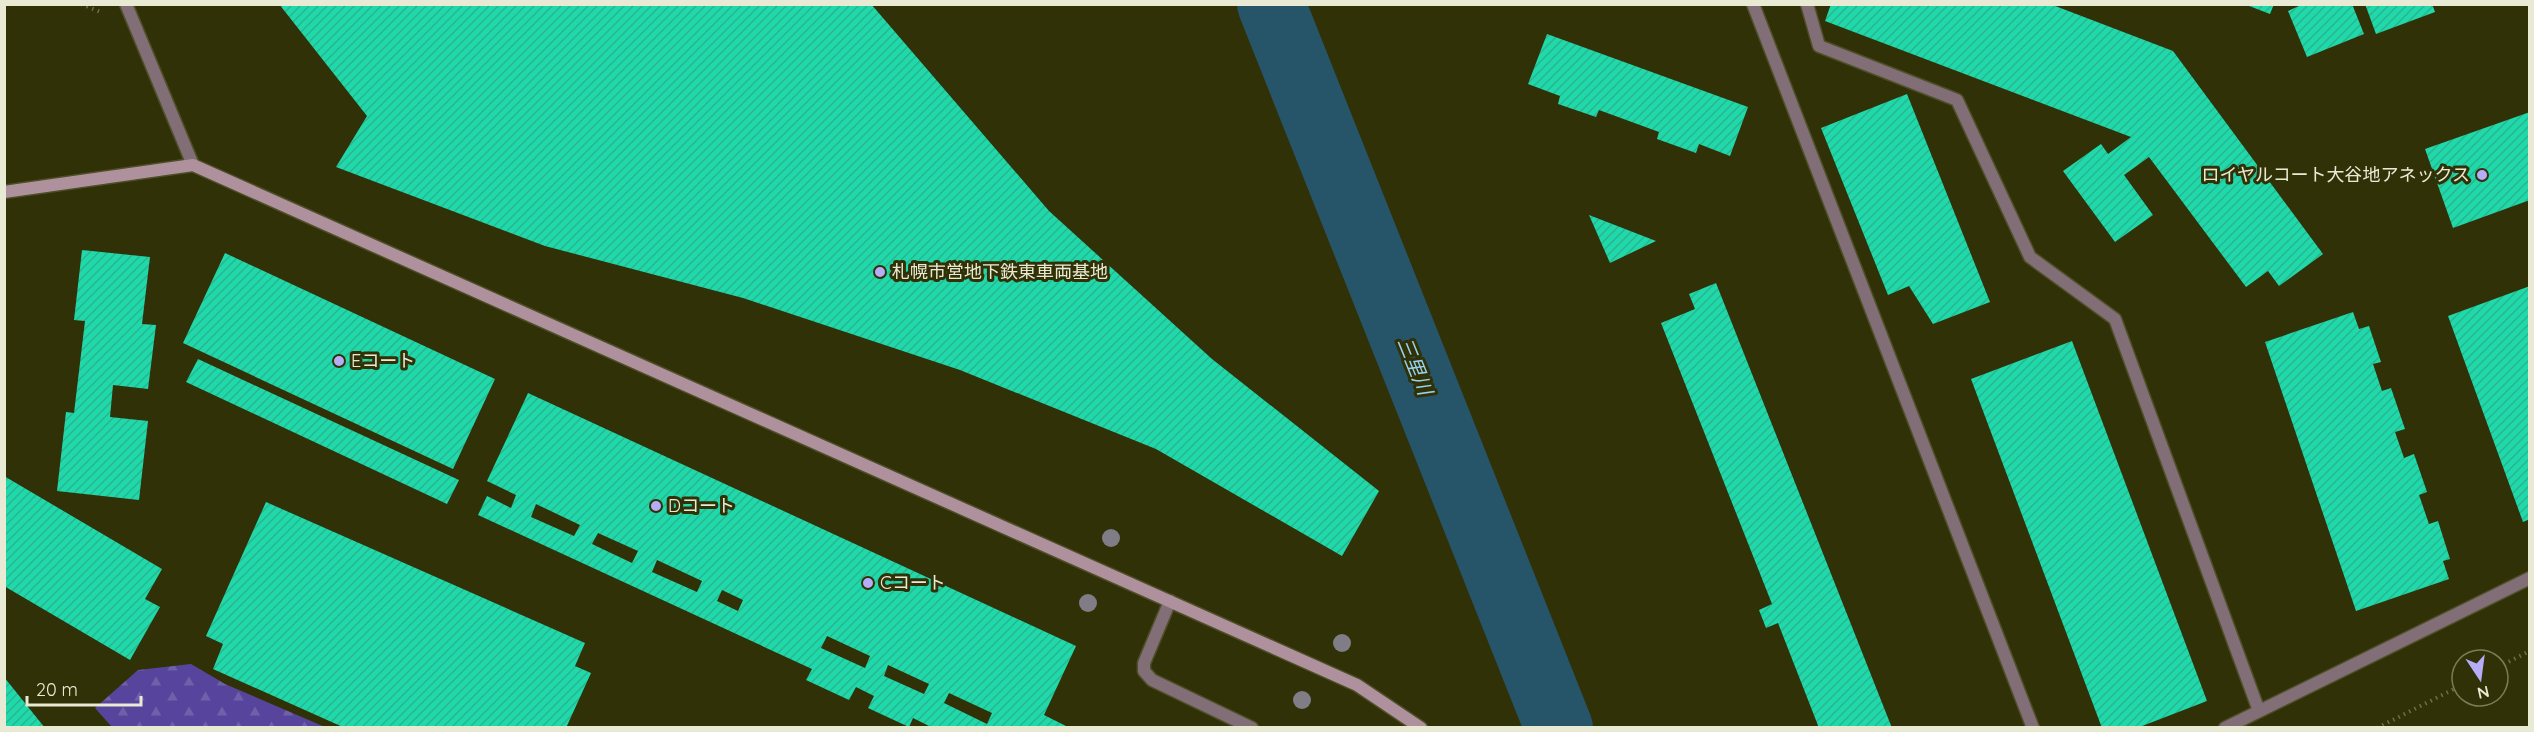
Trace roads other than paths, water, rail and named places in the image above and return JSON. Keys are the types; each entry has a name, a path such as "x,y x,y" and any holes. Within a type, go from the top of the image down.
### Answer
{"street":[{"path":"126,4 193,165"},
{"path":"1753,4 2033,728"},
{"path":"1807,4 1820,46 1957,100 2030,257 2115,319 2259,711"},
{"path":"4,192 193,165 1357,685 1421,728"},
{"path":"2225,728 2529,578"},
{"path":"1170,601 1144,663 1144,671 1152,680 1252,728"}],"waterway":[{"name":"三里川","path":"1271,4 1559,728"}],"place":[{"name":"ロイヤルコート大谷地アネックス","path":"2482,175"},
{"name":"札幌市営地下鉄東車両基地","path":"880,272"},
{"name":"Eコート","path":"339,361"},
{"name":"Dコート","path":"656,506"},
{"name":"Cコート","path":"868,583"}]}
